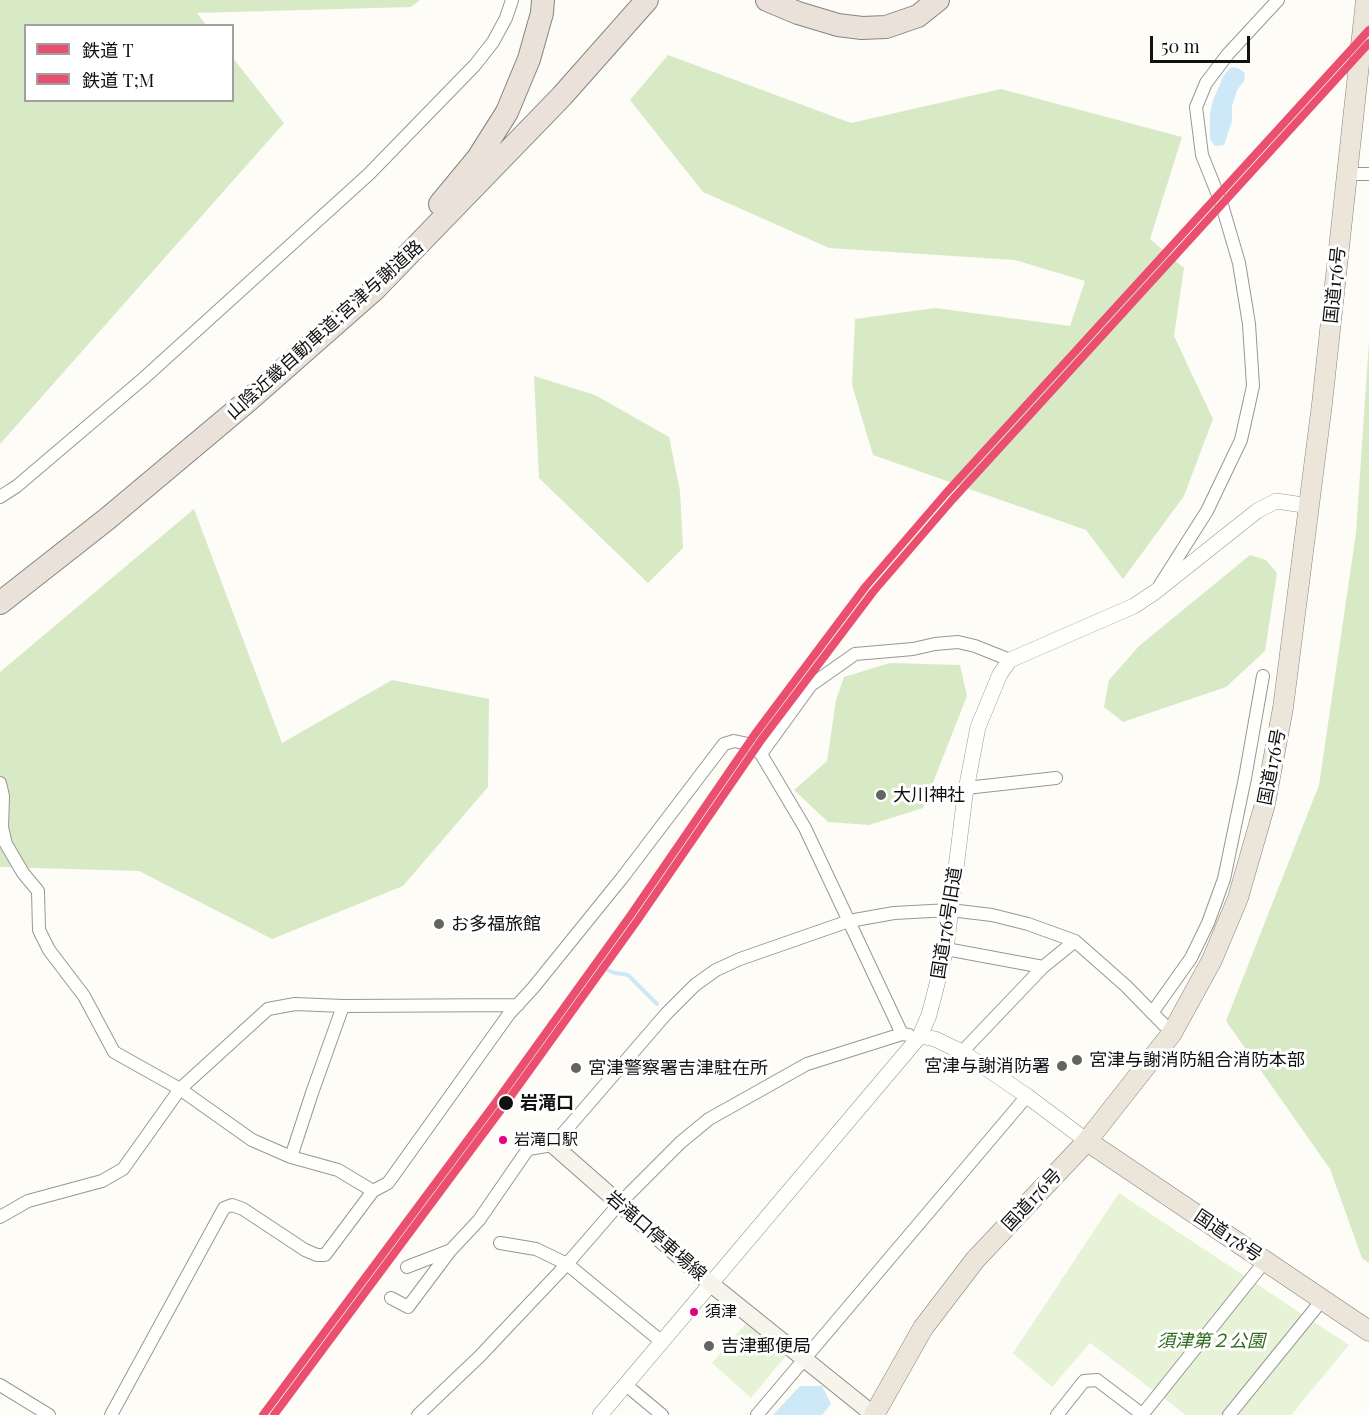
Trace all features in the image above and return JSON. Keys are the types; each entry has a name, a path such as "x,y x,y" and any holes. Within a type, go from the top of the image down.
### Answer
{"highway":[{"path":"300,354 350,295 449,194 478,158 507,112 529,60 542,13 543,0"},
{"name":"山陰近畿自動車道;宮津与謝道路","path":"0,603 107,519 250,399 375,289 562,96 647,0"},
{"path":"767,0 798,13 838,25 862,28 886,27 918,16 938,0"},
{"path":"797,0 839,12 873,16 906,6 916,0"},
{"name":"国道176号","path":"874,1415 923,1328 975,1260 1087,1141 1172,1033 1212,960 1224,906 1265,804 1283,708 1310,506 1366,0"},
{"name":"国道178号","path":"1087,1141 1369,1331"}],"main road":[{"name":"岩滝口停車場線","path":"553,1145 711,1284 874,1415"}],"street":[{"path":"0,497 17,486 144,378 369,174 475,65 493,42 506,18 512,0"},
{"path":"1155,592 1207,511 1241,440 1253,386 1249,324 1239,263 1222,204 1202,155 1197,107 1206,83 1227,54 1278,0"},
{"path":"1346,174 1369,174"},
{"path":"761,754 811,685 855,654 913,650 935,644 958,642 1010,660 1134,606 1257,511 1276,501 1310,506"},
{"name":"国道176号旧道","path":"600,1415 920,1036 929,1015 946,949 966,788 978,727 1000,674 1010,660"},
{"path":"1152,1012 1191,958 1224,906 1227,867 1263,676"},
{"path":"111,1415 225,1208 232,1205 243,1209 305,1250 317,1255 325,1255 373,1191 388,1183 509,1014 622,878 724,744 734,741 748,744 761,754 805,828 902,1034"},
{"path":"966,788 1056,778"},
{"path":"0,783 3,796 2,827 6,844 23,873 38,891 39,930 49,950 84,996 114,1052 180,1089 252,1140 291,1157 338,1170 373,1191"},
{"path":"392,1298 408,1307 451,1250 479,1220 528,1149 553,1145 659,1022 695,985 717,970 740,959 849,921 894,913 950,910 992,915 1028,924 1075,941 1126,986 1172,1033"},
{"path":"962,1052 1043,967 1075,941"},
{"path":"946,949 1043,967"},
{"path":"0,1217 28,1201 102,1181 123,1169 180,1089 268,1010 295,1004 518,1005"},
{"path":"291,1157 343,1006"},
{"path":"423,1413 567,1264 619,1204 681,1142 709,1119 807,1064 902,1034 935,1039 962,1052 1027,1096 1087,1141"},
{"path":"757,1415 1027,1096"},
{"path":"500,1243 536,1249 567,1264 662,1342"},
{"path":"407,1267 451,1250"},
{"path":"1057,1415 1084,1382 1097,1380 1142,1415 1266,1260"},
{"path":"1229,1415 1323,1299"},
{"path":"0,1385 49,1415"},
{"path":"626,1385 662,1415"}],"green space":[{"path":"0,0 420,0 411,7 197,13 205,24 24,24 24,102 234,102 234,59 284,123 0,444"},
{"path":"668,55 851,123 1001,89 1182,137 1150,239 1184,268 1174,336 1213,419 1184,496 1123,579 1086,530 873,455 852,385 855,319 935,308 1070,326 1085,281 1015,260 829,248 703,192 630,100"},
{"path":"1369,341 1369,1263 1362,1258 1330,1169 1226,1021 1319,785 1356,533"},
{"path":"534,376 595,395 669,437 680,491 683,548 648,583 539,478"},
{"path":"194,509 282,743 392,680 489,699 488,787 403,886 272,939 139,871 0,867 0,672"},
{"path":"1250,555 1266,560 1277,573 1265,651 1226,687 1123,722 1104,707 1109,680 1139,646"},
{"path":"890,663 960,665 967,696 923,808 869,825 828,822 794,790 827,761 836,700 844,677"},
{"name":"須津第２公園","path":"1119,1193 1349,1345 1291,1415 1186,1415 1090,1343 1052,1387 1013,1353"},
{"path":"748,1321 789,1352 751,1398 712,1363"}],"water":[{"path":"1231,67 1238,68 1245,73 1244,81 1237,90 1232,106 1232,121 1224,145 1215,146 1210,139 1210,114 1213,100 1224,75"},
{"path":"800,1386 822,1386 831,1404 822,1415 773,1415"}],"waterway":[{"path":"603,968 628,975 657,1004"}],"rail line":[{"name":"T","path":"263,1415 499,1098 630,916 755,734 866,586 946,493 1369,30"},
{"name":"T;M","path":"274,1415 506,1103 637,921 762,739 873,592 953,499 1369,43"}],"place":[{"name":"大川神社","path":"881,795"},
{"name":"お多福旅館","path":"439,924"},
{"name":"宮津与謝消防組合消防本部","path":"1077,1060"},
{"name":"宮津与謝消防署","path":"1062,1066"},
{"name":"宮津警察署吉津駐在所","path":"576,1068"},
{"name":"岩滝口","path":"506,1103"},
{"name":"岩滝口駅","path":"503,1140"},
{"name":"須津","path":"694,1312"},
{"name":"吉津郵便局","path":"709,1346"}]}
